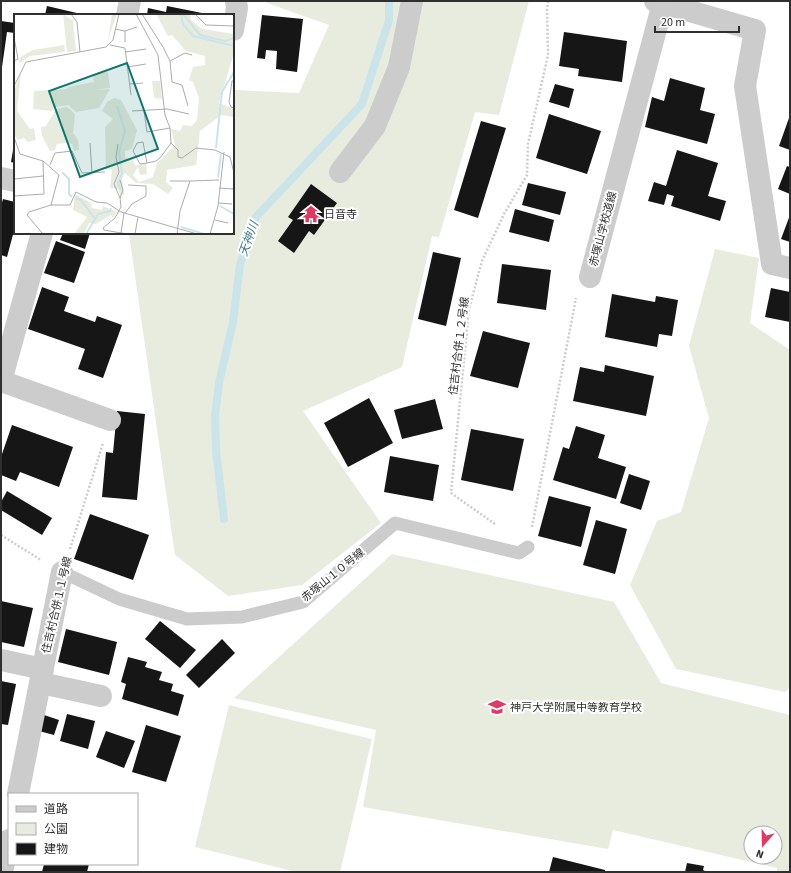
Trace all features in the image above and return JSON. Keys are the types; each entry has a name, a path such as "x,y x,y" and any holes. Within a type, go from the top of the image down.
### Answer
{"street":[{"path":"127,14 130,1"},
{"path":"234,24 237,8 236,1"},
{"path":"340,172 375,126 399,66 412,1"},
{"name":"赤塚山学校道線","path":"590,277 659,2 755,30 746,86 772,264 790,268"},
{"path":"1,178 14,181"},
{"path":"42,234 1,381 110,420"},
{"name":"住吉村合併１１号線","path":"18,793 62,572"},
{"path":"1,660 101,696"},
{"path":"2,872 8,845"}],"lane":[{"name":"赤塚山１０号線","path":"62,572 119,599 187,619 242,617 303,602 395,523 519,553 528,547"}],"path":[{"name":"住吉村合併１２号線","path":"496,524 451,493 468,316 482,261 504,214 527,175 528,144 548,55 548,1"},
{"name":"赤塚山学校道線","path":"528,547 577,292 590,277"},
{"name":"住吉村合併１１号線","path":"62,572 110,420"},
{"path":"1,535 62,572"}],"green space":[{"path":"267,1 529,1 499,115 475,112 439,237 432,236 402,367 303,411 381,523 302,585 228,596 175,555 129,234 234,234 234,92 235,90 299,93 329,25 267,3"},
{"path":"715,249 759,258 750,323 790,350 790,687 785,692 676,669 630,585 657,521 681,512 709,418 689,346"},
{"name":"神戸大学附属中等教育学校","path":"392,554 614,602 661,683 790,715 790,872 777,872 777,868 764,865 783,865 783,825 743,825 743,860 613,830 608,849 363,807 376,730 234,698"},
{"path":"229,705 372,739 340,872 296,872 195,847"}],"building":[{"path":"47,6 81,14 45,14"},
{"path":"167,6 207,14 147,14 148,8 166,12"},
{"path":"262,15 303,19 297,72 276,69 277,51 266,50 265,59 257,58"},
{"path":"1,21 14,23 14,33 7,32 2,67"},
{"path":"564,32 627,41 622,82 578,76 579,69 559,66"},
{"path":"670,78 705,88 700,110 715,114 707,144 645,127 652,97 664,101"},
{"path":"555,84 574,89 569,108 549,102"},
{"path":"549,114 601,131 587,174 536,158"},
{"path":"789,118 790,119 790,150 779,146"},
{"path":"481,121 506,128 478,218 454,210"},
{"path":"14,144 14,163 11,162"},
{"path":"677,150 718,163 708,196 726,201 720,221 671,206 674,196 667,194 664,205 648,201 654,182 666,186"},
{"path":"787,166 790,167 790,194 778,189"},
{"path":"528,183 566,192 560,215 522,205"},
{"path":"311,184 337,203 314,235 309,231 294,253 278,241 293,220 288,217"},
{"path":"3,199 14,202 14,231 7,257 1,255 1,206"},
{"path":"515,209 554,220 549,242 509,232"},
{"path":"790,215 790,242 781,239"},
{"path":"63,234 90,234 85,249 60,240"},
{"path":"56,241 85,252 74,283 44,273"},
{"path":"433,252 461,258 446,326 418,319"},
{"path":"502,264 551,270 546,310 497,303"},
{"path":"42,287 69,297 64,311 95,322 97,316 122,325 103,378 78,369 85,349 28,329"},
{"path":"771,288 790,292 790,322 765,317"},
{"path":"612,294 655,302 656,296 678,300 672,336 659,334 657,347 605,337"},
{"path":"483,331 530,343 518,388 470,376"},
{"path":"605,365 654,376 646,416 573,401 580,367 604,372"},
{"path":"369,398 393,443 348,467 324,423"},
{"path":"435,399 443,429 402,439 394,410"},
{"path":"117,411 145,414 137,500 102,497 106,452 113,453"},
{"path":"12,425 73,447 59,487 20,472 16,481 1,475 1,457"},
{"path":"576,426 605,435 598,458 626,467 616,499 553,480 563,447 569,449"},
{"path":"471,429 524,439 513,491 461,480"},
{"path":"390,456 439,465 433,501 384,492"},
{"path":"629,474 650,481 641,510 620,503"},
{"path":"7,491 52,518 42,535 1,510 1,502"},
{"path":"549,496 591,507 581,547 538,536"},
{"path":"90,514 149,535 133,580 74,559"},
{"path":"596,520 627,529 615,574 583,565"},
{"path":"1,601 33,608 24,647 1,642"},
{"path":"160,621 196,650 180,668 145,639"},
{"path":"66,629 117,642 109,675 58,662"},
{"path":"222,639 235,653 199,688 186,675"},
{"path":"128,657 147,662 145,667 162,672 159,680 173,684 171,691 184,695 178,716 122,699 126,684 121,682"},
{"path":"1,681 16,684 8,725 1,724"},
{"path":"67,714 95,721 88,749 60,741"},
{"path":"44,715 59,720 54,735 39,731"},
{"path":"146,725 181,736 166,782 132,772"},
{"path":"106,731 135,741 124,768 96,757"},
{"path":"553,857 605,870 605,872 549,872"},
{"path":"687,863 704,866 703,870 707,872 685,872"},
{"path":"44,865 89,865 87,872 42,872"}],"waterway":[{"name":"天神川","path":"224,519 216,450 215,416 219,383 233,322 240,265 256,217 362,104 389,20 389,1"}],"place":[{"name":"日音寺","path":"311,214"},
{"name":"神戸大学附属中等教育学校","path":"497,707"}]}
